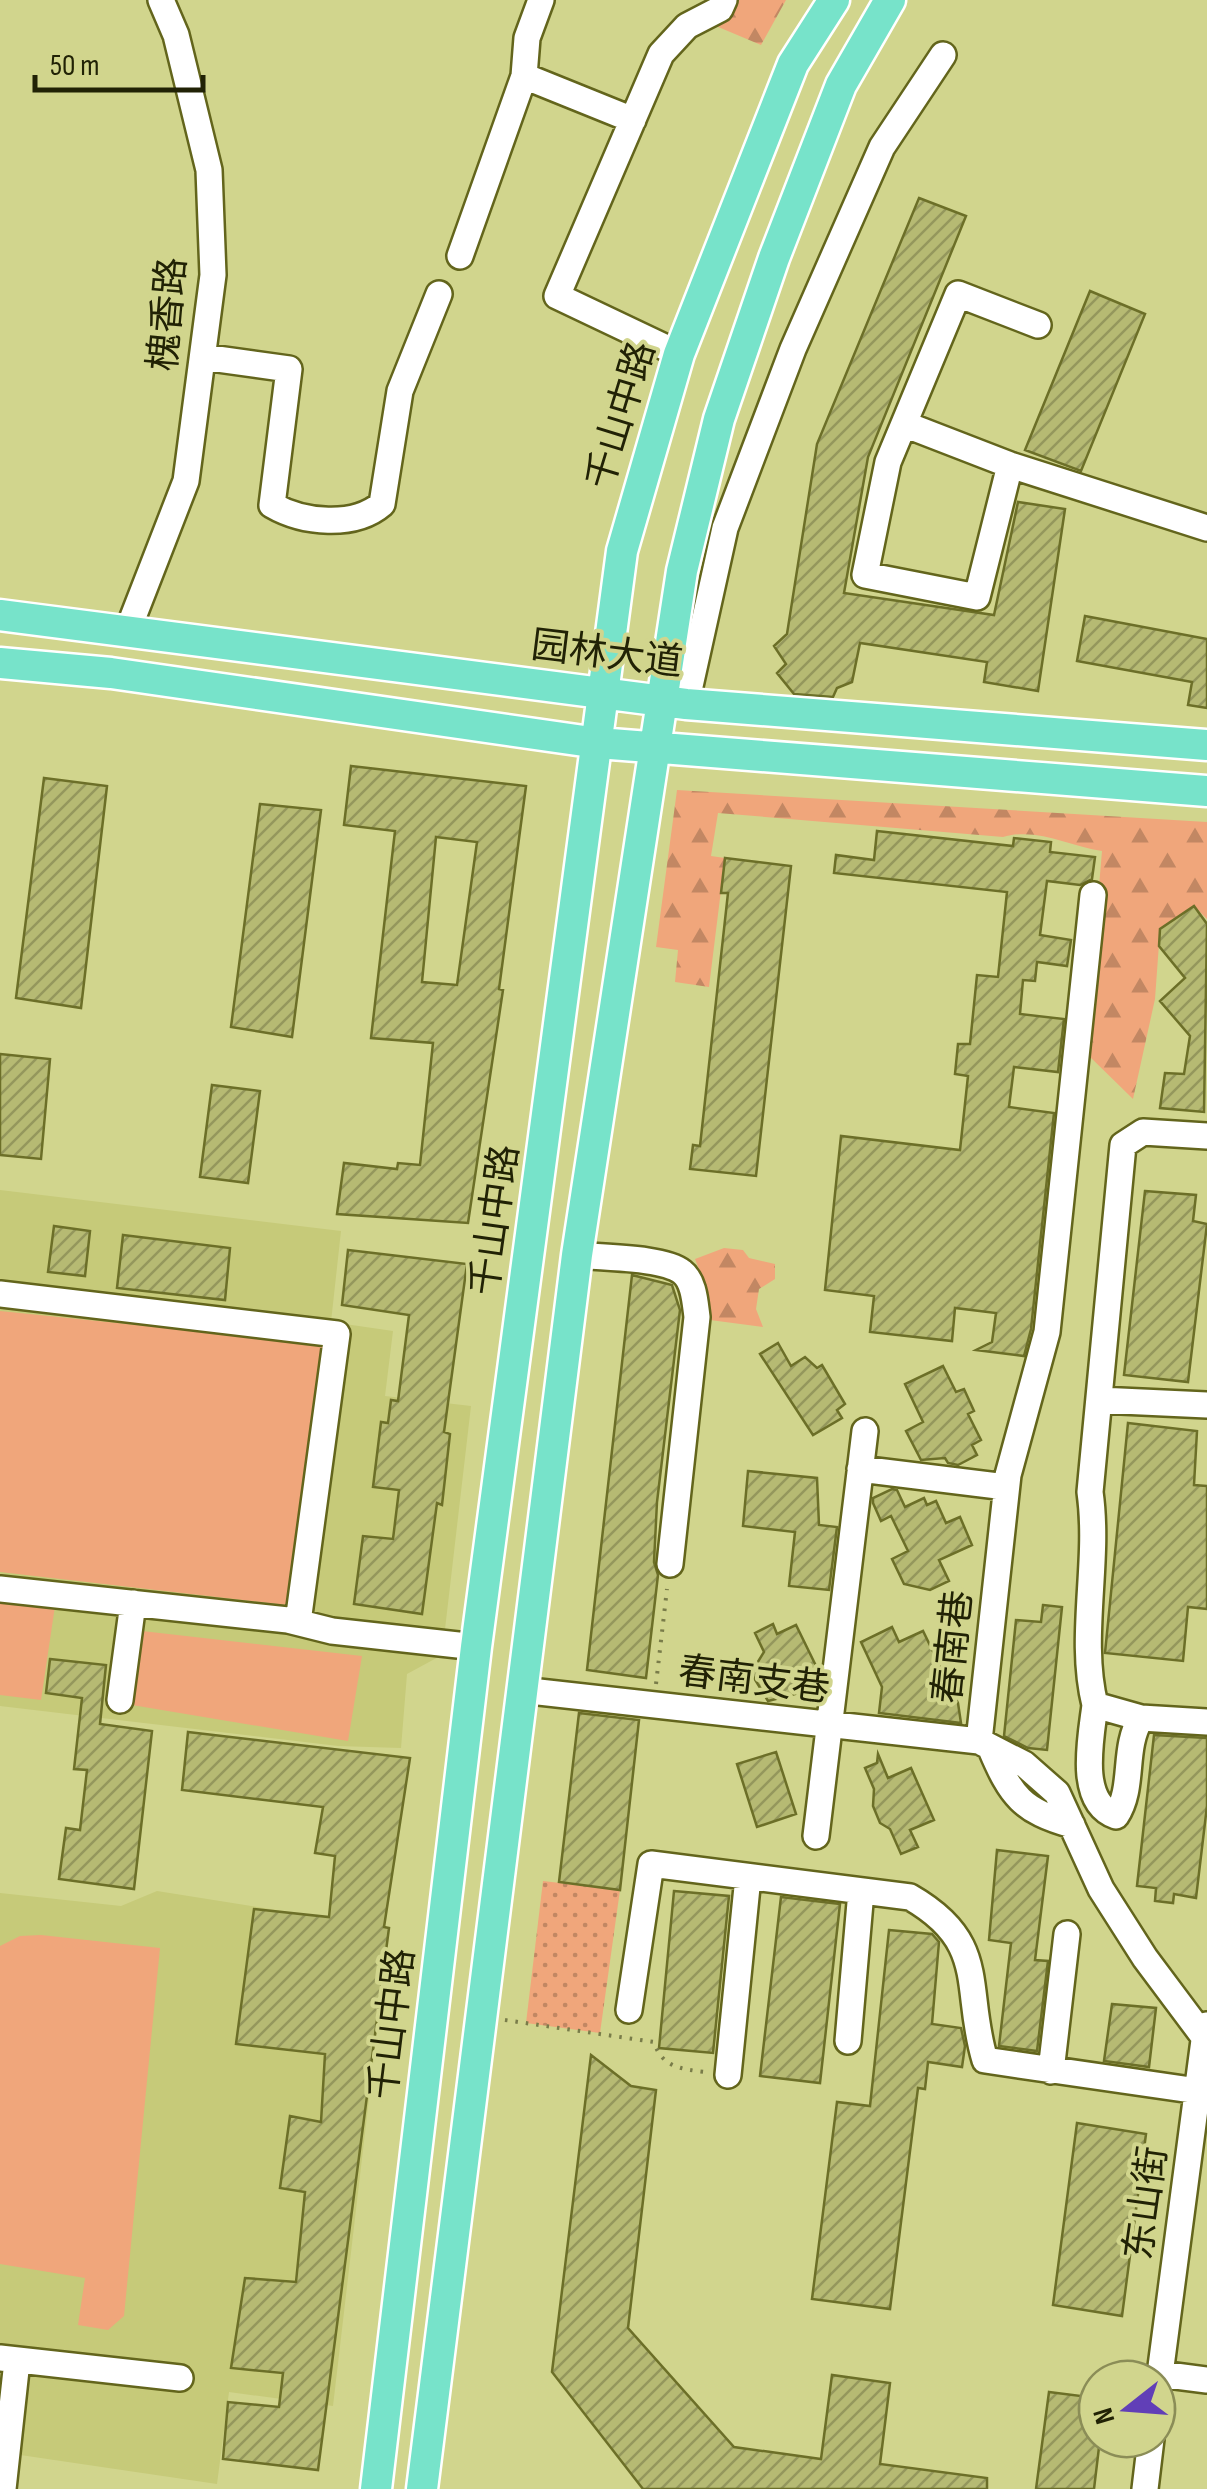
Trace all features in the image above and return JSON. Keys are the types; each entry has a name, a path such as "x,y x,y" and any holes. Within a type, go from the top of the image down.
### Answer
{"main road":[{"name":"千山中路","path":"376,2489 476,1647 622,551 678,354 793,64 834,0"},
{"path":"422,2489 576,1255 653,748 674,703 682,571 719,419 774,258 841,85 890,0"},
{"name":"园林大道","path":"0,615 674,703 1207,745"},
{"path":"0,663 112,673 598,744 1207,791"}],"street":[{"name":"槐香路","path":"128,630 186,481 212,275 210,170 176,35 162,0"},
{"path":"460,256 524,76 527,38 540,0"},
{"path":"678,354 557,296 661,54 686,26 720,9 724,0"},
{"path":"674,703 725,528 793,349 882,147 943,56"},
{"path":"524,76 633,120"},
{"path":"202,356 288,369 272,505 292,517 346,520 370,514 382,504 400,391 439,294"},
{"path":"1010,464 976,597 865,574 888,462 958,294 1038,325"},
{"path":"904,424 1010,464 1207,528"},
{"name":"春南巷","path":"1093,895 1047,1332 1006,1487 985,1745 1024,1764 1057,1793 1102,1889 1206,2034"},
{"path":"1141,1718 1129,1740 1122,1806 1116,1816 1104,1812 1096,1799 1089,1758 1095,1706 1087,1675 1096,1534 1090,1492 1122,1145 1143,1132 1207,1136"},
{"path":"576,1255 668,1265 684,1273 694,1292 697,1317 670,1564"},
{"path":"0,1294 337,1334 298,1622"},
{"path":"1099,1400 1207,1405"},
{"path":"816,1836 864,1430"},
{"path":"860,1469 1006,1487"},
{"path":"0,1588 476,1647"},
{"path":"120,1700 133,1603"},
{"name":"春南支巷","path":"521,1690 985,1745"},
{"path":"1095,1706 1141,1718 1207,1722"},
{"path":"629,2010 651,1864 910,1897 939,1913 973,1968 978,2039 985,2060 1200,2105"},
{"path":"728,2075 748,1877"},
{"path":"848,2041 861,1891"},
{"path":"1051,2071 1067,1934"},
{"name":"东山街","path":"1162,2359 1200,2105 1206,2034"},
{"path":"3,2489 9,2360 180,2378"},
{"path":"1177,2383 1207,2380"},
{"path":"1145,2489 1149,2459"}],"path":[{"path":"653,1706 670,1564"},
{"path":"480,2017 654,2042 658,2056 669,2064 728,2075"}],"shaded area":[{"path":"0,1190 341,1231 331,1322 393,1331 385,1396 471,1406 442,1655 407,1674 401,1748 338,1746 0,1706"},
{"path":"157,1891 389,1928 333,2406 229,2392 217,2484 0,2452 0,1893 121,1906"}],"green space":[{"path":"714,0 786,0 761,45 704,21"},
{"path":"677,790 1207,822 1207,919 1194,906 1160,930 1155,999 1133,1099 1085,1052 1102,851 1028,834 1003,837 718,813 711,856 725,858 709,987 675,982 678,950 656,947"},
{"path":"724,1248 743,1250 749,1258 775,1264 775,1279 759,1289 756,1309 763,1327 710,1320 708,1292 695,1259"},
{"path":"0,1311 332,1345 296,1606 0,1572"},
{"path":"0,1599 55,1606 41,1700 0,1695"},
{"path":"142,1631 362,1656 348,1741 132,1705"},
{"path":"543,1881 620,1890 600,2033 526,2023"},
{"path":"20,1936 160,1948 124,2316 108,2330 78,2325 85,2278 0,2264 0,1946"}],"building":[{"path":"919,198 966,216 868,457 844,593 994,615 1018,502 1065,509 1038,691 984,682 987,662 860,643 852,682 837,688 833,697 794,694 777,673 786,664 774,646 787,634 817,444"},
{"path":"1090,291 1145,314 1081,471 1025,450"},
{"path":"1085,616 1207,639 1207,708 1188,705 1192,682 1077,661"},
{"path":"351,766 526,786 499,989 503,990 468,1223 337,1214 344,1163 397,1169 398,1163 420,1165 433,1043 371,1038 395,831 344,825","holes":["436,837 477,842 457,985 422,982"]},
{"path":"44,778 107,786 81,1008 16,998"},
{"path":"260,804 321,810 292,1037 231,1027"},
{"path":"877,831 1013,846 1014,838 1051,842 1050,852 1095,857 1092,879 1080,885 1047,881 1040,935 1071,940 1067,966 1037,962 1035,981 1023,980 1020,1014 1064,1019 1058,1072 1014,1067 1009,1107 1054,1113 1031,1329 1024,1356 976,1350 992,1342 996,1313 955,1308 952,1341 870,1332 874,1296 825,1290 841,1136 960,1150 968,1076 955,1074 958,1044 970,1044 977,975 998,977 1007,892 834,873 836,855 874,860"},
{"path":"725,858 791,866 756,1176 690,1169 693,1145 700,1146 728,893 721,893"},
{"path":"1194,906 1207,924 1204,1112 1160,1108 1165,1073 1184,1074 1190,1036 1160,1001 1185,978 1159,946 1160,929"},
{"path":"0,1054 50,1059 41,1159 0,1155"},
{"path":"212,1085 260,1091 248,1183 200,1177"},
{"path":"1145,1191 1196,1195 1193,1221 1207,1224 1188,1382 1124,1375"},
{"path":"54,1226 90,1231 85,1276 48,1272"},
{"path":"123,1235 230,1248 225,1300 117,1288"},
{"path":"348,1250 467,1264 444,1432 450,1434 442,1505 437,1503 422,1614 354,1604 363,1536 393,1539 399,1490 373,1487 381,1422 388,1423 391,1400 398,1401 409,1315 342,1305"},
{"path":"632,1275 672,1285 680,1310 657,1502 654,1562 658,1575 646,1678 587,1670"},
{"path":"778,1343 791,1366 805,1357 817,1368 822,1365 845,1404 837,1410 842,1418 813,1435 760,1354"},
{"path":"943,1366 956,1392 964,1389 974,1411 968,1414 981,1440 972,1445 977,1455 958,1465 945,1458 921,1460 906,1431 923,1422 905,1384"},
{"path":"1128,1423 1197,1431 1194,1485 1207,1486 1207,1609 1188,1607 1183,1661 1105,1653"},
{"path":"748,1471 817,1478 819,1525 837,1527 829,1590 789,1586 795,1532 743,1526"},
{"path":"897,1490 905,1507 924,1498 927,1505 936,1501 946,1523 960,1517 972,1545 939,1560 949,1581 930,1590 904,1584 892,1559 908,1551 891,1516 881,1521 873,1503 873,1498"},
{"path":"1043,1605 1062,1607 1047,1750 1028,1748 1004,1736 1016,1620 1041,1622"},
{"path":"773,1624 777,1634 796,1625 819,1672 800,1685 803,1692 768,1701 751,1673 764,1652 755,1633"},
{"path":"892,1627 899,1642 923,1631 958,1703 961,1723 879,1713 882,1687 861,1642"},
{"path":"50,1659 106,1665 100,1724 152,1731 134,1889 59,1879 66,1828 80,1830 87,1770 74,1769 82,1698 46,1693"},
{"path":"579,1713 639,1720 620,1890 559,1882"},
{"path":"188,1732 410,1758 384,1927 389,1928 318,2470 223,2459 228,2402 279,2407 283,2373 231,2368 245,2278 296,2282 305,2192 280,2188 290,2116 321,2122 325,2054 236,2044 254,1909 329,1917 335,1856 315,1853 323,1807 182,1790"},
{"path":"1154,1735 1207,1738 1207,1806 1196,1898 1174,1894 1173,1903 1155,1901 1156,1888 1137,1886"},
{"path":"776,1752 796,1814 757,1827 737,1764"},
{"path":"878,1754 888,1778 911,1768 934,1820 910,1830 918,1847 901,1854 890,1829 880,1823 873,1806 874,1789 865,1768 877,1763"},
{"path":"997,1850 1048,1856 1035,1960 1048,1961 1037,2051 999,2046 1011,1943 989,1940"},
{"path":"674,1891 729,1896 713,2053 659,2048"},
{"path":"781,1897 840,1904 820,2083 760,2076"},
{"path":"889,1930 932,1934 939,1942 932,2024 961,2028 965,2046 962,2067 928,2062 925,2089 918,2088 890,2309 812,2299 837,2102 870,2106"},
{"path":"1112,2004 1156,2008 1149,2067 1104,2061"},
{"path":"591,2055 631,2086 656,2090 628,2328 734,2447 821,2459 832,2375 890,2383 880,2464 987,2478 987,2489 643,2489 552,2372"},
{"path":"1077,2123 1146,2134 1122,2316 1053,2305"},
{"path":"1049,2392 1077,2396 1077,2459 1098,2459 1094,2489 1036,2489"}]}
